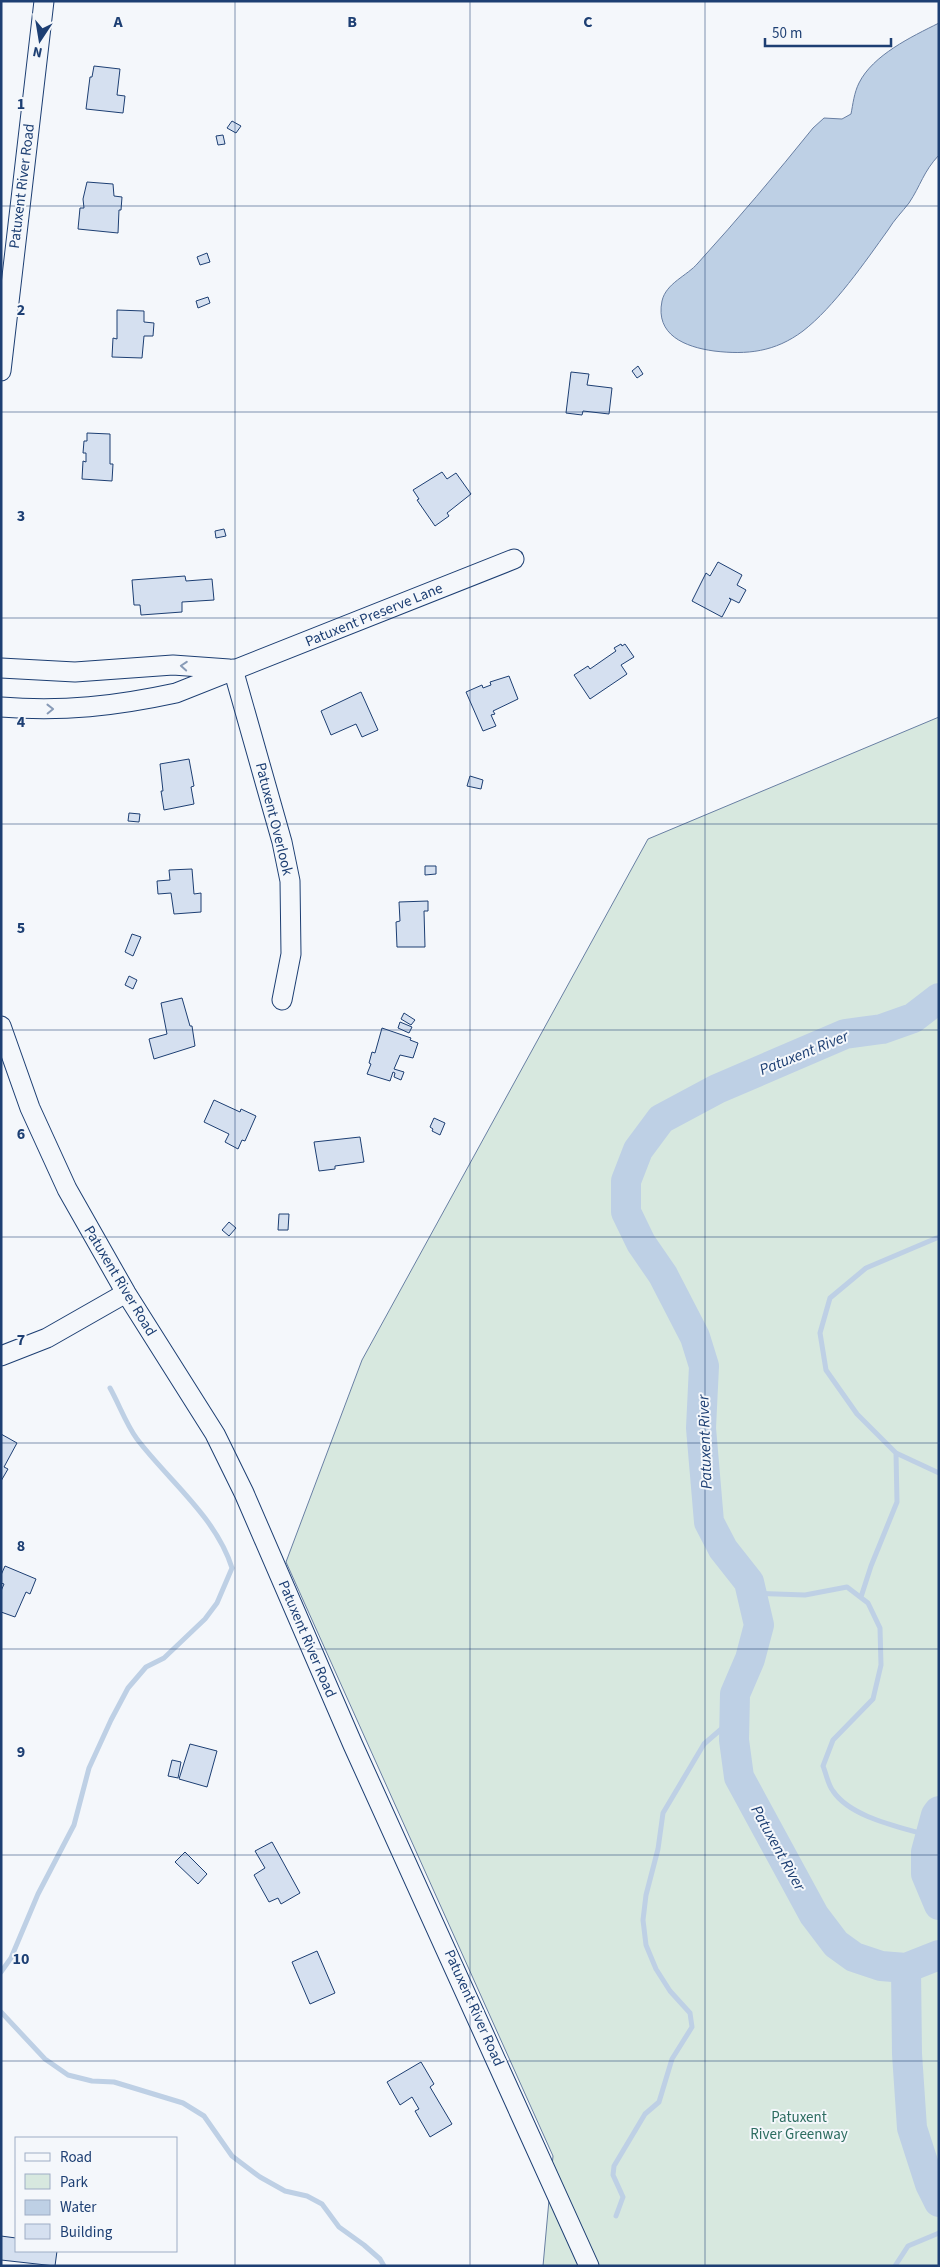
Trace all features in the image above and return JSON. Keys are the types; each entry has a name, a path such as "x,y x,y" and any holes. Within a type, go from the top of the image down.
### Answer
{"street":[{"name":"Patuxent River Road","path":"1,372 44,1"},
{"name":"Patuxent Preserve Lane","path":"1,707 36,710 84,709 129,704 176,693 514,559"},
{"name":"Patuxent Preserve Lane","path":"1,668 75,672 173,665 233,669"},
{"name":"Patuxent Overlook","path":"233,669 282,842 290,881 291,954 282,1000"},
{"name":"Patuxent River Road","path":"1,1026 30,1108 67,1189 126,1293 215,1434 244,1493 353,1745 589,2266"},
{"path":"1,1356 47,1338 126,1293"}],"green space":[{"name":"Patuxent River Greenway","path":"939,717 939,2266 543,2266 553,2156 286,1562 362,1360 648,839"}],"water":[{"path":"939,23 939,155 909,203 837,297 803,331 782,344 771,348 738,353 714,351 693,346 674,337 663,323 661,313 664,295 672,284 693,268 713,246 813,128 824,118 842,119 851,114 857,87 873,64 894,48"}],"building":[{"path":"94,66 120,69 117,95 125,96 123,113 86,109 90,77 92,77"},
{"path":"232,121 241,126 236,133 227,128"},
{"path":"223,135 225,144 218,145 216,136"},
{"path":"87,182 113,184 114,196 122,197 121,210 119,210 118,233 78,229 80,208 84,208 83,199"},
{"path":"207,253 210,262 200,265 197,257"},
{"path":"208,297 210,303 198,308 196,301"},
{"path":"117,310 144,311 144,322 154,323 153,336 144,336 142,358 112,357 113,338 117,339"},
{"path":"638,366 643,374 637,378 632,371"},
{"path":"571,372 589,374 587,385 612,388 609,414 583,411 582,415 566,413"},
{"path":"87,433 110,434 110,464 113,464 112,481 82,479 83,461 86,462 86,453 83,453 84,441 87,441"},
{"path":"442,472 447,479 456,473 471,494 447,513 449,516 435,526 417,500 419,499 413,490"},
{"path":"224,529 226,536 216,538 215,531"},
{"path":"718,562 742,575 737,585 746,590 739,603 729,598 731,600 722,617 692,601 706,573 710,576"},
{"path":"185,576 186,581 212,579 214,600 182,602 182,612 141,615 140,605 134,605 132,580"},
{"path":"621,644 622,646 625,644 634,657 621,665 627,674 590,699 574,675 588,666 590,669 616,651 614,648"},
{"path":"509,676 518,699 493,711 495,714 491,715 496,726 483,731 466,692 482,685 483,688 491,685 490,682"},
{"path":"361,692 378,730 362,737 356,724 331,735 321,711"},
{"path":"189,759 194,786 191,787 194,804 164,810 160,764"},
{"path":"470,776 483,780 481,789 467,786"},
{"path":"129,813 140,814 139,822 128,821"},
{"path":"425,866 436,866 436,874 425,875"},
{"path":"192,869 194,894 201,893 201,912 174,914 171,893 158,894 157,881 170,880 169,870"},
{"path":"428,901 428,911 424,911 425,947 397,947 396,922 400,921 399,902"},
{"path":"132,934 141,937 133,956 125,952"},
{"path":"129,976 137,980 133,989 125,985"},
{"path":"182,998 190,1026 192,1026 195,1046 154,1059 149,1039 167,1034 161,1003"},
{"path":"404,1013 415,1020 411,1025 401,1019"},
{"path":"400,1022 412,1027 409,1033 398,1028"},
{"path":"382,1028 411,1038 410,1040 418,1043 413,1058 400,1055 394,1069 404,1072 401,1080 394,1077 395,1073 393,1072 390,1081 367,1074 371,1064 369,1063 372,1052 375,1053"},
{"path":"214,1100 240,1112 241,1109 256,1116 245,1141 242,1140 238,1149 225,1142 229,1134 204,1122"},
{"path":"434,1118 445,1123 440,1135 432,1131 433,1129 430,1127"},
{"path":"360,1137 364,1162 335,1166 335,1169 319,1171 314,1142"},
{"path":"279,1214 289,1214 288,1230 278,1230"},
{"path":"229,1222 236,1228 229,1236 222,1230"},
{"path":"1,1434 17,1443 4,1467 8,1469 1,1481"},
{"path":"5,1566 36,1579 30,1594 26,1592 15,1617 1,1612 1,1591 4,1584 1,1583 1,1575"},
{"path":"190,1744 217,1751 207,1787 179,1779"},
{"path":"172,1760 181,1762 178,1778 168,1776"},
{"path":"272,1842 300,1893 281,1904 278,1898 269,1902 254,1875 265,1868 255,1851"},
{"path":"185,1852 207,1874 198,1884 175,1862"},
{"path":"317,1951 335,1993 310,2004 292,1962"},
{"path":"421,2062 434,2084 430,2087 452,2124 430,2137 415,2111 419,2109 412,2097 400,2105 387,2082"},
{"path":"1,2236 15,2238 15,2252 57,2252 55,2266 1,2260"}],"waterway":[{"name":"Patuxent River","path":"939,998 913,1018 882,1029 845,1034 717,1089 661,1119 638,1150 626,1181 626,1212 641,1243 663,1275 695,1337 704,1366 701,1428 709,1522 723,1549 749,1582 759,1625 750,1659 735,1694 734,1740 739,1777 814,1915 836,1944 854,1957 881,1966 906,1968 939,1955"},
{"path":"939,1237 866,1268 830,1298 820,1333 826,1370 857,1414 896,1453 939,1473"},
{"path":"1,1972 11,1958 38,1894 74,1825 89,1768 128,1688 146,1667 164,1658 205,1619 217,1603 232,1568 215,1532 137,1439 110,1388"},
{"path":"861,1597 871,1566 897,1502 896,1453"},
{"path":"752,1593 805,1595 847,1587 868,1603 880,1628 881,1665 873,1699 833,1740 823,1766 831,1788 841,1800 852,1808 877,1820 930,1836"},
{"path":"616,2216 623,2197 613,2175 614,2166 645,2114 659,2102 672,2059 692,2027 690,2013 670,1991 656,1969 646,1945 643,1920 646,1895 658,1849 663,1813 704,1744 734,1718"},
{"path":"939,1811 936,1815 926,1852 926,1874 939,1905"},
{"path":"906,1968 907,2054 912,2128 930,2184 939,2202"},
{"path":"1,2012 45,2059 68,2075 92,2081 114,2082 183,2103 204,2116 232,2156 260,2177 285,2191 307,2196 322,2204 339,2227 364,2245 380,2259 384,2266"},
{"path":"895,2266 908,2246 939,2233"}]}
